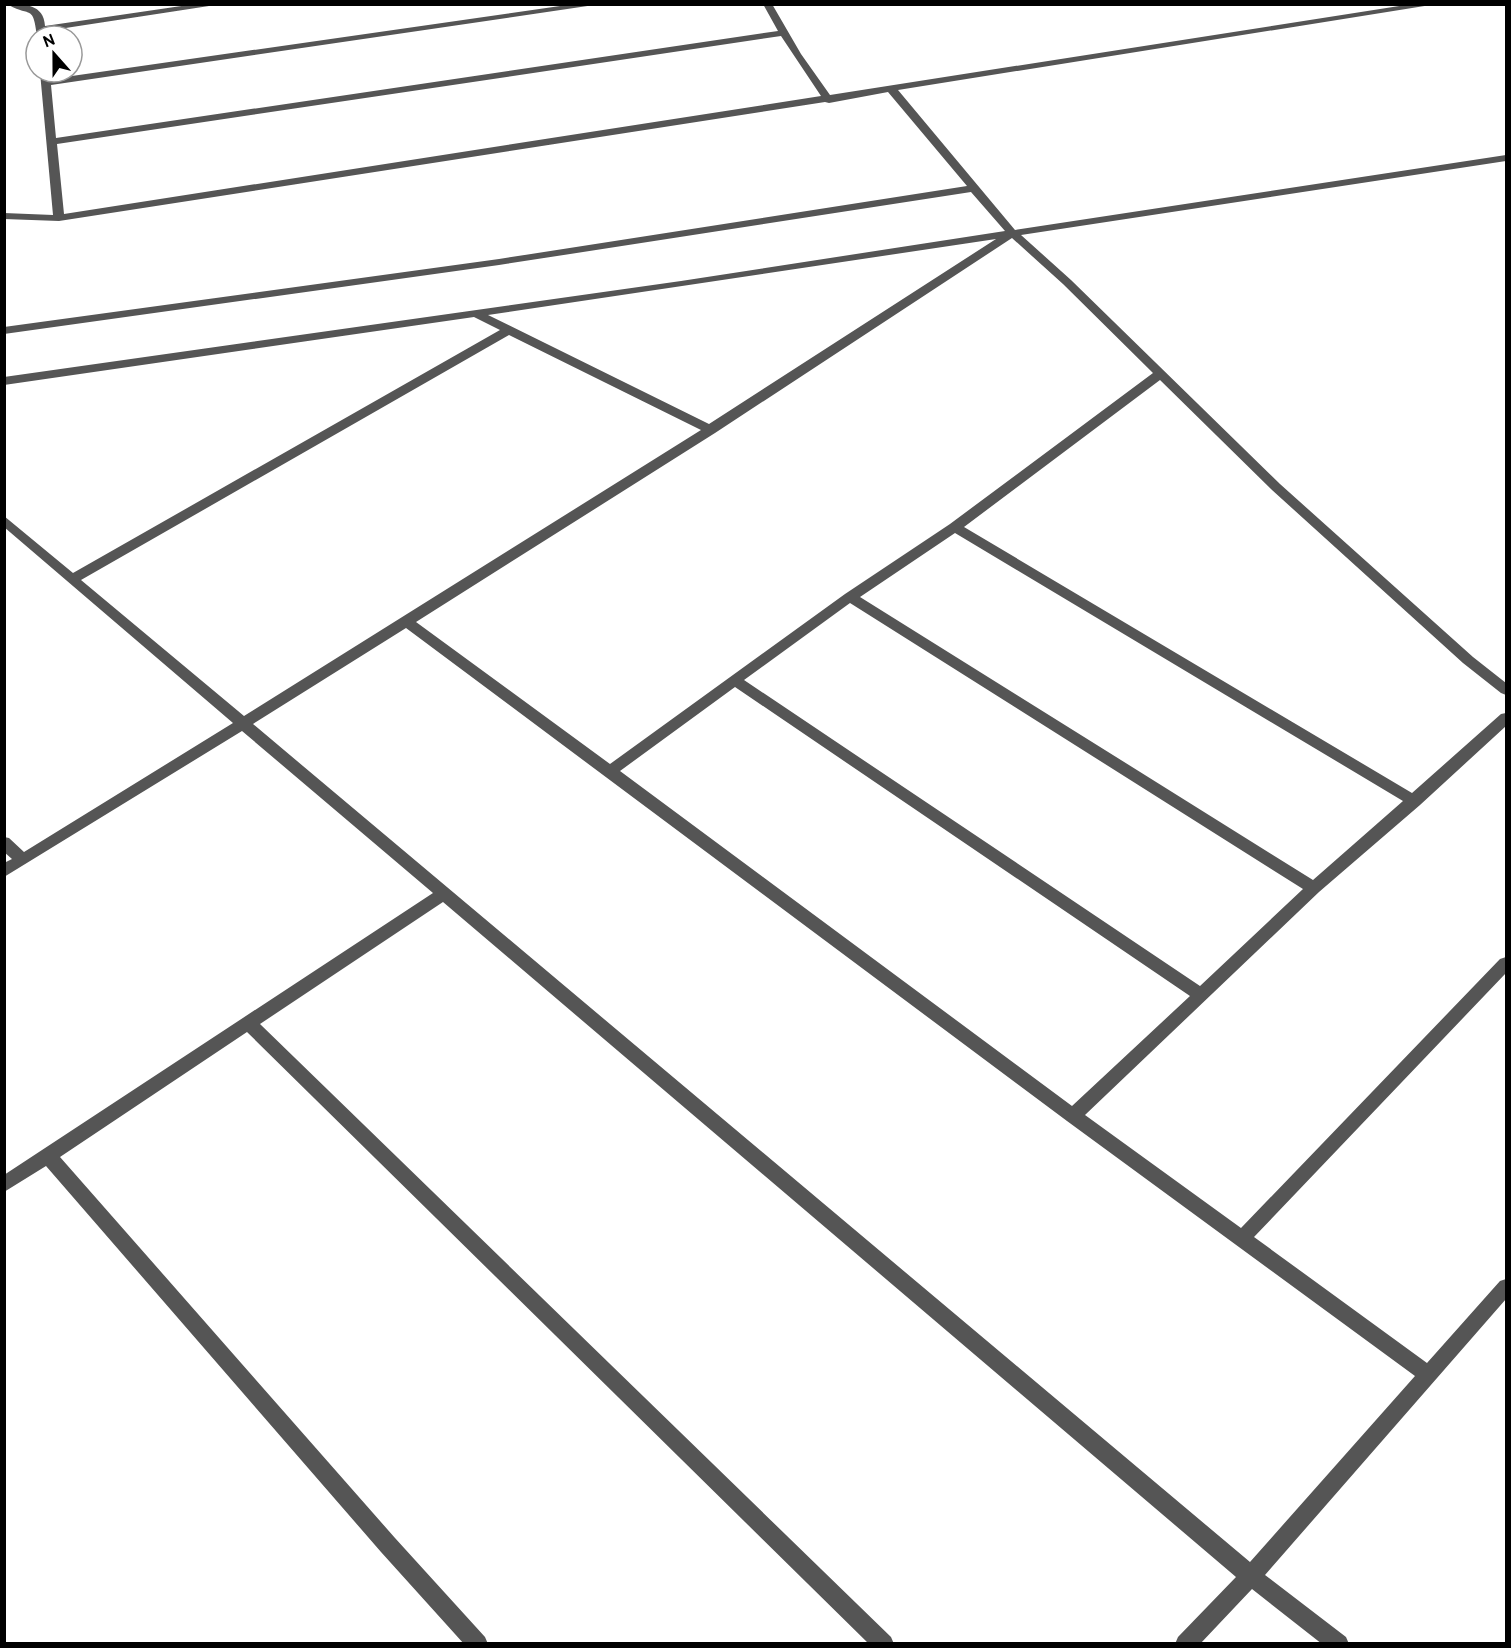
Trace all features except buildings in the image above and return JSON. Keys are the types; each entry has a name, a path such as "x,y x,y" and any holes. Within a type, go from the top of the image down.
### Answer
{"street":[{"path":"11,4 33,10 40,17 40,24"},
{"path":"84,25 218,4"},
{"path":"84,72 597,4"},
{"path":"767,4 829,100"},
{"path":"4,216 59,218 829,100 1433,4"},
{"path":"52,142 784,33"},
{"path":"47,84 59,218"},
{"path":"892,90 1012,234 1067,282 1276,487 1468,660 1506,690"},
{"path":"4,381 475,314 1506,158"},
{"path":"4,331 499,262 974,188"},
{"path":"4,871 407,622 711,430 1012,234"},
{"path":"475,314 711,430"},
{"path":"72,579 509,330"},
{"path":"611,770 850,597 956,527 1161,373"},
{"path":"4,520 1251,1576 1339,1644"},
{"path":"956,527 1415,801"},
{"path":"850,597 1314,888"},
{"path":"407,622 611,770 1073,1116 1243,1237 1428,1375"},
{"path":"735,681 1200,994"},
{"path":"1073,1116 1314,888 1415,801 1506,718"},
{"path":"4,842 23,860"},
{"path":"4,1185 443,894"},
{"path":"1243,1237 1506,963"},
{"path":"248,1023 884,1644"},
{"path":"48,1156 388,1545 478,1644"},
{"path":"1185,1644 1251,1576 1506,1287"}]}
